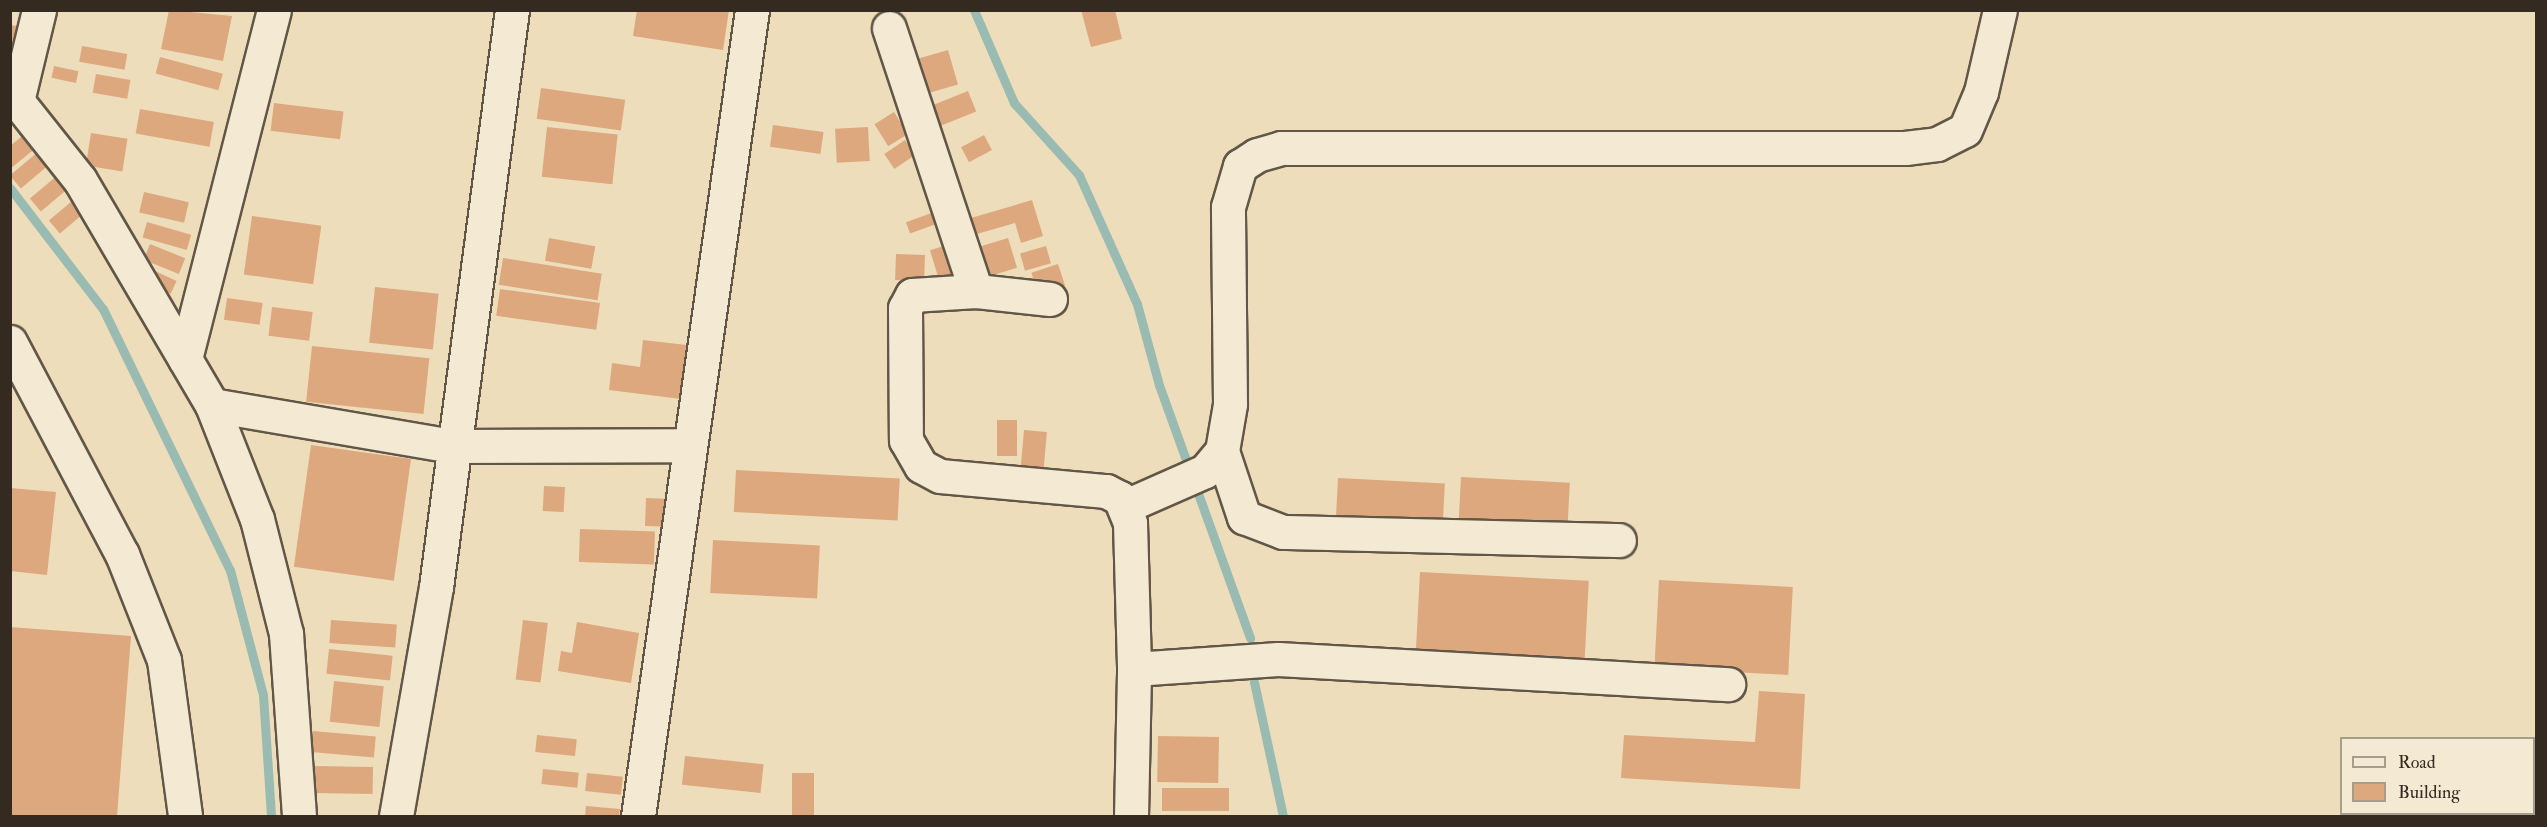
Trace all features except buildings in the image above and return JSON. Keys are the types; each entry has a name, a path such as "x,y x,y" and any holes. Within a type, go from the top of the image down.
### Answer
{"street":[{"path":"39,10 14,97 80,180 212,405 257,519 286,634 299,816"},
{"path":"185,359 274,10"},
{"path":"396,816 436,587 451,446 512,10"},
{"path":"638,816 686,446 752,10"},
{"path":"1128,505 1165,488 1213,461 1230,404 1228,207 1240,166 1257,155 1281,148 1905,148 1937,144 1965,130 1981,92 2000,10"},
{"path":"889,28 976,291"},
{"path":"1050,299 976,291 918,291 907,300 905,422 912,456 940,476 1106,491 1128,505"},
{"path":"10,342 122,554 164,660 185,816"},
{"path":"212,405 451,446 686,446"},
{"path":"1213,461 1244,517 1283,532 1619,540"},
{"path":"1128,505 1134,669 1131,816"},
{"path":"1134,669 1278,659 1728,684"}],"waterway":[{"path":"974,10 1014,103 1079,175 1137,304 1159,385 1250,638"},
{"path":"10,188 103,309 230,570 263,695 271,816"},
{"path":"1254,682 1283,816"}]}
